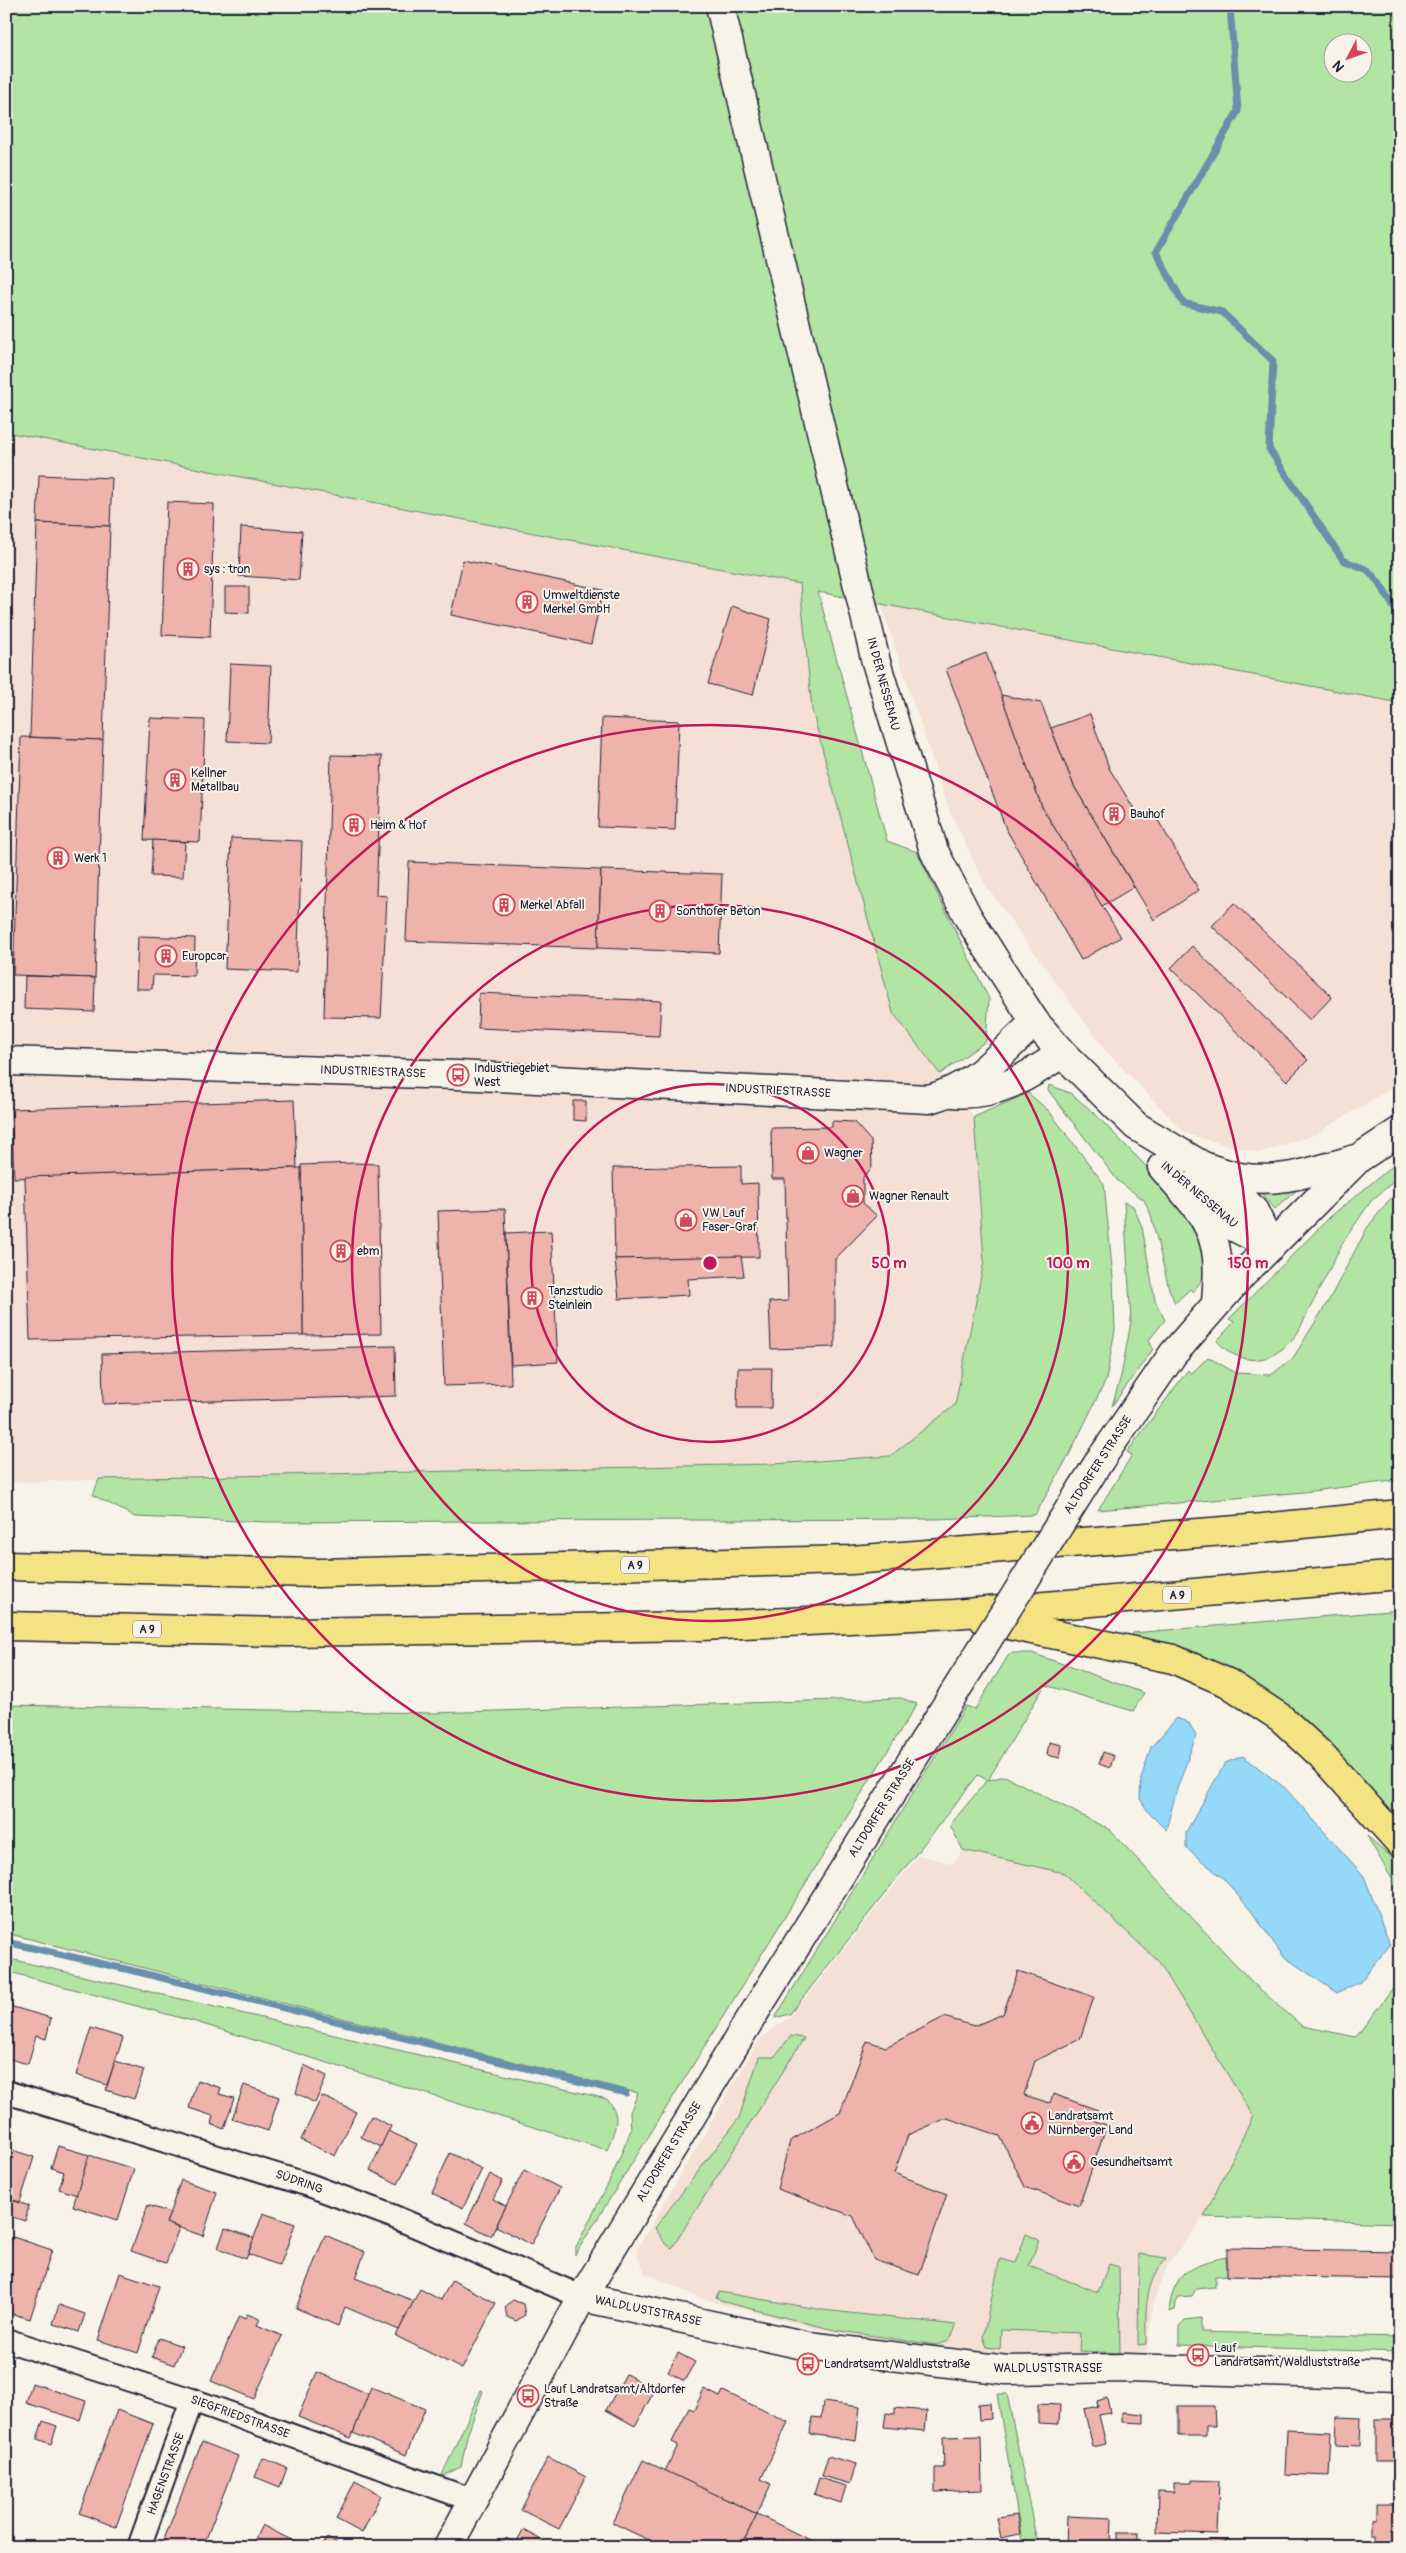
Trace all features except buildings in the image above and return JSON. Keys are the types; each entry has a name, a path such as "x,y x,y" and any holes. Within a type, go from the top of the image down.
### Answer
{"highway":[{"name":"A 9","path":"6,1566 318,1573 851,1560 1263,1528 1400,1514"},
{"name":"A 9","path":"6,1626 288,1632 702,1626 954,1614 1400,1575"},
{"path":"954,1614 1173,1659 1228,1683 1281,1718 1314,1748 1400,1843"}],"street":[{"name":"IN DER NESSENAU","path":"720,6 876,662 912,786 934,851 968,917 1035,1022 1062,1053 1136,1126 1162,1166 1236,1228 1271,1246"},
{"name":"INDUSTRIESTRASSE","path":"949,1093 974,1079 1035,1022"},
{"name":"INDUSTRIESTRASSE","path":"6,1060 458,1075 920,1098 949,1093 973,1095 1003,1086 1029,1076 1062,1053"},
{"name":"IN DER NESSENAU","path":"1136,1126 1203,1166 1242,1198 1254,1211 1271,1246"},
{"name":"ALTDORFER STRASSE","path":"448,2547 582,2297 738,2039 1100,1460 1173,1354 1216,1304 1359,1158 1400,1131"},
{"path":"1203,1166 1242,1177 1276,1178 1311,1172 1359,1158"},
{"path":"1162,1166 1207,1222 1217,1258 1216,1304"},
{"name":"SÜDRING","path":"6,2092 309,2185 392,2216 582,2297"},
{"name":"WALDLUSTSTRASSE","path":"582,2297 808,2346 1007,2370 1144,2368 1400,2376"},
{"name":"SIEGFRIEDSTRASSE","path":"6,2340 192,2400 472,2500"},
{"name":"HAGENSTRASSE","path":"139,2547 192,2400"}],"shaded area":[{"path":"6,432 800,584 812,710 893,1013 974,1117 984,1261 955,1405 890,1456 774,1464 6,1482"},
{"name":"Bauhof","path":"881,604 1400,703 1400,1083 1314,1135 1258,1153 1186,1134 1105,1050 984,883 948,807"},
{"path":"963,1850 1064,1873 1159,1962 1253,2116 1204,2217 1167,2265 1152,2306 1146,2359 1090,2361 953,2354 809,2327 700,2298 645,2273 636,2251 761,2037 790,2017 919,1855 953,1864"}],"green space":[{"path":"6,6 1400,6 1400,703 818,592 887,841 917,852 989,999 986,1041 940,1074 893,1013 812,710 800,584 6,432"},
{"path":"1049,1085 1070,1093 1092,1111 1182,1203 1199,1230 1207,1260 1203,1278 1193,1292 1190,1289 1175,1303 1169,1289 1151,1215 1144,1200 1118,1181 1048,1090"},
{"path":"1028,1093 1049,1111 1104,1184 1113,1278 1115,1330 1106,1380 1069,1455 1035,1515 936,1519 268,1522 135,1517 93,1495 99,1479 773,1464 890,1456 955,1405 984,1261 974,1117"},
{"path":"1400,1160 1400,1176 1371,1201 1343,1242 1297,1334 1288,1344 1269,1357 1248,1359 1237,1356 1217,1341 1234,1322 1229,1319 1331,1216"},
{"path":"1298,1189 1275,1209 1260,1192"},
{"path":"1400,1191 1400,1480 1304,1492 1098,1510 1132,1455 1127,1452 1188,1370 1191,1374 1208,1357 1236,1373 1271,1375 1293,1358 1329,1300 1367,1228 1389,1200"},
{"path":"1124,1202 1133,1206 1142,1227 1155,1301 1165,1320 1149,1340 1153,1349 1112,1406 1121,1376 1131,1322"},
{"path":"1400,1610 1400,1697 1395,1754 1400,1781 1400,1829 1356,1777 1132,1637 1133,1633"},
{"path":"1010,1653 1032,1653 1144,1693 1133,1711 1045,1685 988,1780 1005,1776 1110,1830 1254,1984 1302,2026 1356,2037 1400,1978 1400,2223 1204,2217 1253,2116 1159,1962 1064,1873 963,1850 950,1825 987,1780 978,1775 790,2014 775,2018 966,1706 975,1709"},
{"path":"901,1698 917,1704 575,2255 575,2249 612,2176 631,2130 630,2112 638,2093 6,1933 6,1705 432,1713"},
{"path":"1367,1836 1400,1864 1400,1893"},
{"path":"6,1958 607,2099 615,2112 616,2124 607,2150 196,2022 6,1971"},
{"path":"791,2036 804,2038 672,2248 665,2243 655,2228 739,2118 759,2057 774,2057"},
{"path":"1026,2234 1039,2240 1029,2266 1098,2292 1109,2264 1119,2267 1120,2353 1079,2351 1080,2333 1001,2330 1000,2349 987,2347 983,2337 1000,2259 1016,2263"},
{"path":"1139,2254 1166,2258 1153,2278 1147,2299 1146,2344 1138,2345"},
{"path":"1226,2257 1228,2275 1215,2276 1215,2287 1196,2289 1192,2296 1177,2297 1175,2310 1169,2312 1174,2288 1185,2273 1202,2263"},
{"path":"719,2292 823,2310 956,2325 950,2338 936,2345 834,2330 720,2301 716,2297"},
{"path":"1201,2318 1201,2332 1400,2337 1400,2352 1179,2345 1179,2326 1185,2320"},
{"path":"481,2390 483,2391 467,2436 461,2467 441,2477"},
{"path":"997,2394 1007,2394 1038,2547 1023,2547"}],"water":[{"path":"1177,1718 1189,1723 1196,1736 1177,1789 1166,1830 1149,1813 1140,1799 1141,1779 1151,1747"},
{"path":"1243,1756 1285,1788 1364,1876 1390,1945 1360,1982 1337,1993 1283,1956 1252,1912 1224,1879 1186,1848 1186,1832 1225,1763"}],"waterway":[{"path":"1230,6 1238,111 1156,252 1183,303 1222,312 1273,361 1269,449 1343,560 1368,570 1380,584 1400,618"},
{"path":"6,1942 130,1970 626,2093"}],"place":[{"name":"sys : tron","path":"188,569"},
{"name":"Umweltdienste Merkel GmbH","path":"527,602"},
{"name":"Kellner Metallbau","path":"175,780"},
{"name":"Bauhof","path":"1114,814"},
{"name":"Heim & Hof","path":"354,825"},
{"name":"Werk 1","path":"58,858"},
{"name":"Merkel Abfall","path":"504,905"},
{"name":"Sonthofer Beton","path":"660,911"},
{"name":"Europcar","path":"166,956"},
{"name":"Industriegebiet West","path":"458,1075"},
{"name":"Wagner","path":"808,1153"},
{"name":"Wagner Renault","path":"853,1196"},
{"name":"VW Lauf Faser-Graf","path":"686,1220"},
{"name":"ebm","path":"341,1251"},
{"name":"Tanzstudio Steinlein","path":"532,1298"},
{"name":"Landratsamt Nürnberger Land","path":"1032,2123"},
{"name":"Gesundheitsamt","path":"1074,2162"},
{"name":"Lauf Landratsamt/Waldluststraße","path":"1198,2355"},
{"name":"Landratsamt/Waldluststraße","path":"808,2364"},
{"name":"Lauf Landratsamt/Altdorfer Straße","path":"528,2396"}]}
